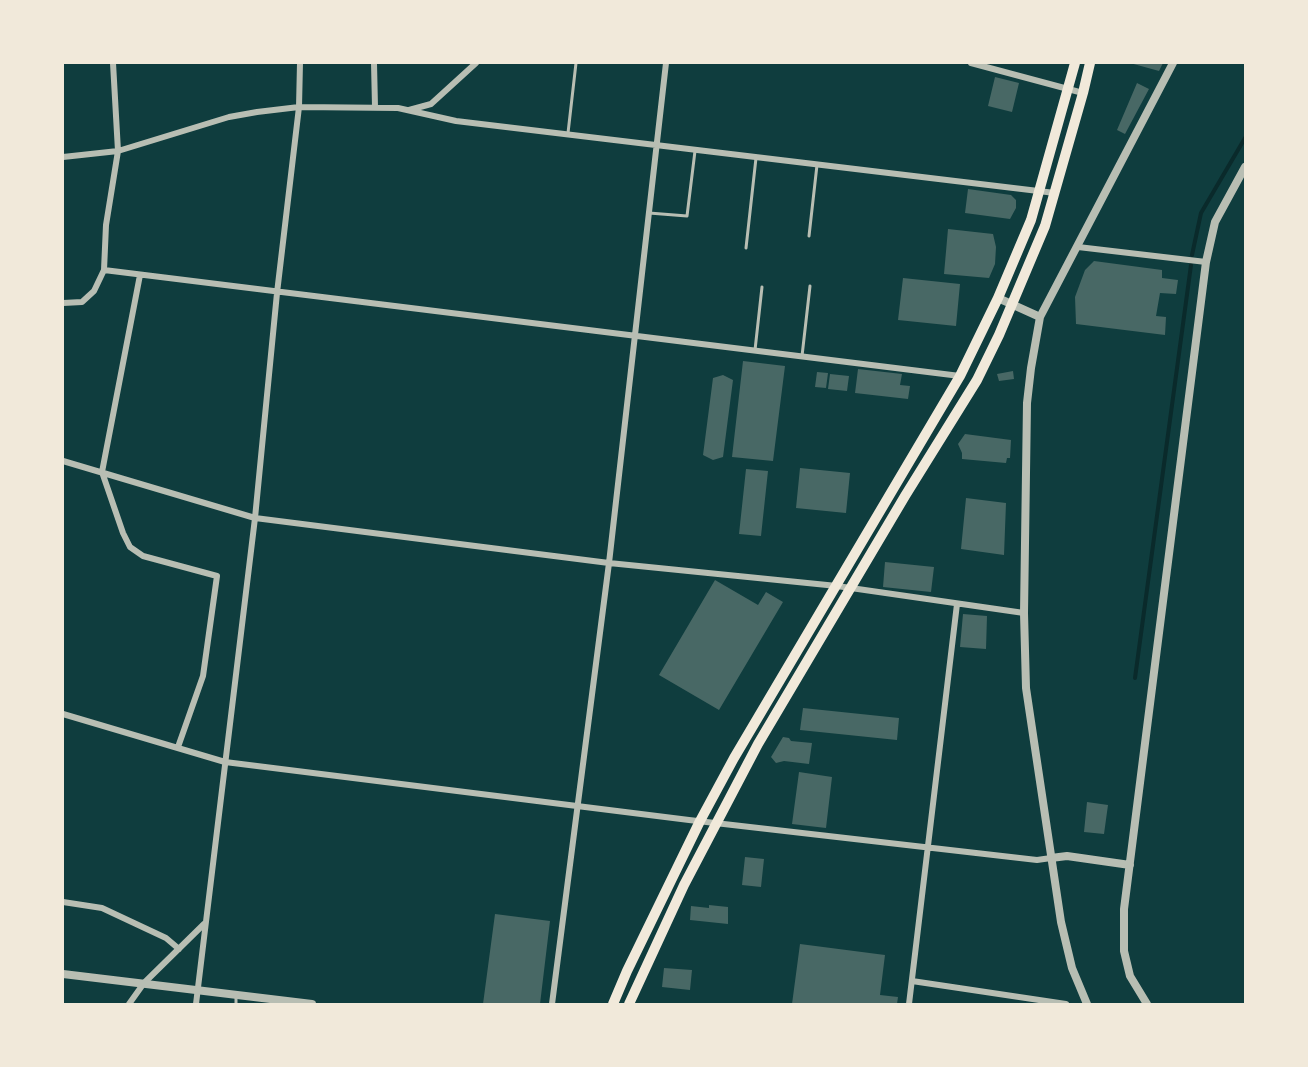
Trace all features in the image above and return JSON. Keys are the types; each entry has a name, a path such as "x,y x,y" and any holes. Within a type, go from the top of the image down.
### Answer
{"highway":[{"path":"613,1004 699,821 960,376 998,298 1031,220 1075,63"},
{"path":"629,1004 684,885 758,744 905,496 977,380 1044,226 1055,194 1090,63"}],"street":[{"path":"63,303 82,302 94,291 104,270 106,225 118,151 113,63"},
{"path":"196,1004 255,518 277,292 299,107 300,63"},
{"path":"374,63 375,107"},
{"path":"408,110 431,104 476,63"},
{"path":"552,1004 609,563 666,63"},
{"path":"971,63 1083,93"},
{"path":"1087,1004 1072,968 1066,945 1026,688 1024,613 1027,404 1040,316 1173,63"},
{"path":"63,157 118,151 229,117 299,107 375,107 398,108 456,121 1055,194"},
{"path":"1147,1004 1130,976 1124,951 1124,909 1206,262 1215,222 1245,166"},
{"path":"1078,247 1206,262"},
{"path":"104,270 960,376"},
{"path":"140,275 102,472 130,547 143,556 216,576 203,676 178,747"},
{"path":"998,298 1040,316"},
{"path":"63,461 255,518 609,563 837,586 1024,613"},
{"path":"909,1004 957,604"},
{"path":"63,714 225,762 928,848 1037,860 1067,856 1130,865"},
{"path":"63,902 102,908 166,938 179,949"},
{"path":"129,1004 144,982 205,923"},
{"path":"63,974 312,1004"},
{"path":"912,981 1066,1004"}],"lane":[{"path":"567,135 576,63"},
{"path":"649,213 687,216 695,150"},
{"path":"746,248 756,158"},
{"path":"809,236 817,165"},
{"path":"802,356 810,286"},
{"path":"755,350 762,287"},
{"path":"236,995 236,1004"}],"building":[{"path":"1130,63 1163,63 1159,71"},
{"path":"995,77 1019,83 1012,112 988,106"},
{"path":"1137,83 1149,89 1125,134 1117,130"},
{"path":"968,189 1011,195 1016,200 1016,208 1010,219 965,213"},
{"path":"948,229 993,234 996,247 995,264 989,278 944,274"},
{"path":"1094,261 1162,270 1162,278 1178,280 1176,294 1160,293 1156,316 1166,317 1165,335 1076,324 1075,297 1085,270"},
{"path":"903,278 960,284 956,326 898,320"},
{"path":"743,361 785,366 773,461 732,457"},
{"path":"858,369 902,374 900,385 910,386 908,399 855,393"},
{"path":"1013,371 1014,379 999,381 997,374"},
{"path":"817,372 828,373 826,388 815,387"},
{"path":"830,374 849,376 847,391 828,389"},
{"path":"723,375 733,380 723,457 713,460 703,455 713,378"},
{"path":"965,434 1011,440 1010,458 1007,458 1006,463 962,459 958,444"},
{"path":"800,468 850,473 846,513 796,508"},
{"path":"746,469 768,471 761,536 739,534"},
{"path":"966,498 1006,503 1004,555 961,549"},
{"path":"885,562 934,567 931,592 883,587"},
{"path":"715,580 758,605 766,592 783,602 719,710 659,675"},
{"path":"963,614 987,616 986,649 960,647"},
{"path":"803,708 899,718 897,740 800,730"},
{"path":"783,737 791,741 812,743 809,764 784,761 776,763 771,757"},
{"path":"799,772 832,777 826,828 792,824"},
{"path":"1087,802 1108,805 1104,834 1084,832"},
{"path":"745,857 764,859 761,887 742,885"},
{"path":"709,905 728,907 728,924 690,920 691,906 709,908"},
{"path":"495,914 550,921 540,1004 483,1004"},
{"path":"800,944 885,955 880,995 898,997 897,1004 792,1004"},
{"path":"664,968 692,970 690,990 662,987"}],"waterway":[{"path":"1192,255 1201,213 1245,138"},
{"path":"1135,678 1191,265"}]}
